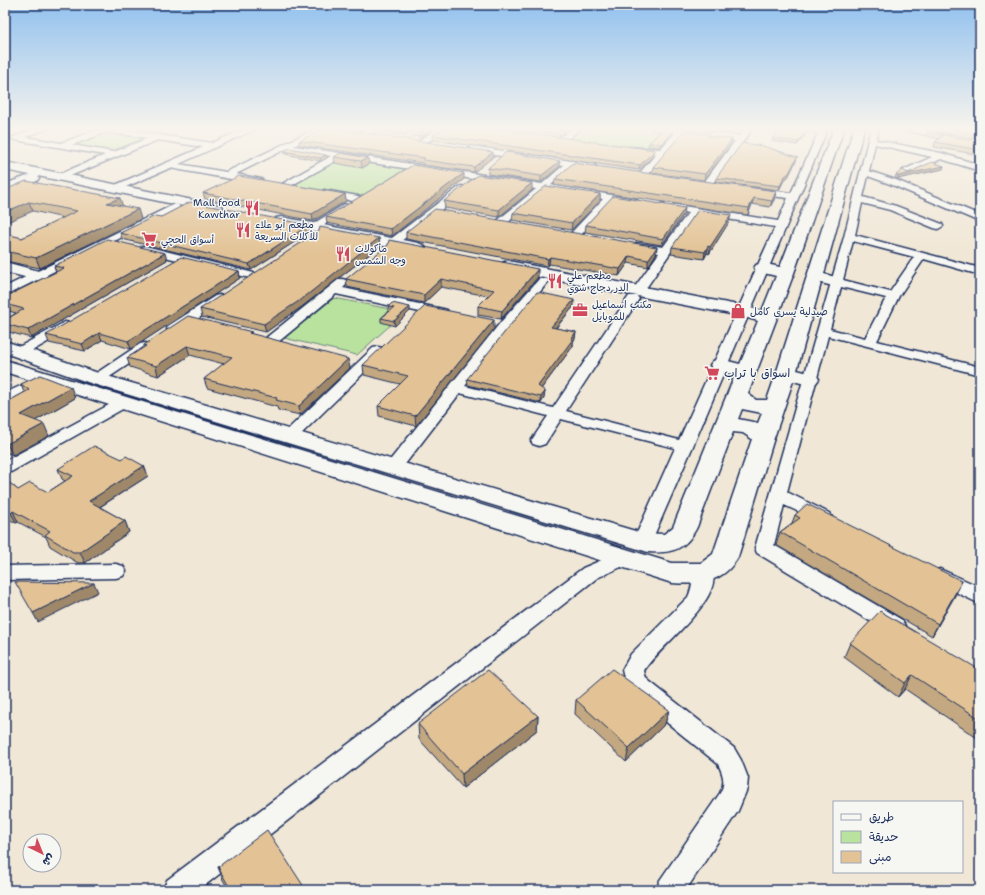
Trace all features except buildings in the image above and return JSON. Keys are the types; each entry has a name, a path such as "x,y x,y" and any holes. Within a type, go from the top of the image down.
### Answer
{"street":[{"path":"24,170 116,188 225,214"},
{"path":"60,177 77,170"},
{"path":"116,188 159,170"},
{"path":"194,170 299,188"},
{"path":"226,176 239,170"},
{"path":"277,185 309,170"},
{"path":"401,173 407,170"},
{"path":"437,170 641,202"},
{"path":"385,248 486,170"},
{"path":"516,224 498,222 564,170"},
{"path":"643,170 639,174 657,177"},
{"path":"707,185 718,170"},
{"path":"642,542 793,196 807,170"},
{"path":"846,170 849,237 764,548 912,636"},
{"path":"5,366 672,573 694,574 704,572 721,565 725,557 774,404 786,374 814,278 849,170"},
{"path":"906,172 911,170"},
{"path":"5,173 175,207 198,208"},
{"path":"847,173 893,182 980,219"},
{"path":"847,173 893,208 938,226"},
{"path":"12,350 97,379 642,542 652,544 665,543 677,538 683,533 800,236 847,173"},
{"path":"5,189 33,178"},
{"path":"746,190 793,196"},
{"path":"313,234 361,197 314,191"},
{"path":"590,238 572,234 611,197"},
{"path":"656,205 781,225"},
{"path":"5,292 40,276 175,207"},
{"path":"434,211 449,214"},
{"path":"539,441 694,211"},
{"path":"269,222 313,234 385,248 430,254"},
{"path":"800,236 812,243 826,240"},
{"path":"849,237 980,272"},
{"path":"109,241 254,276"},
{"path":"628,244 666,251"},
{"path":"870,342 893,296 921,255"},
{"path":"168,266 182,258"},
{"path":"5,267 40,276"},
{"path":"636,295 543,281 495,267 636,295 741,316 766,322"},
{"path":"241,284 266,268"},
{"path":"762,268 786,273"},
{"path":"272,340 351,276"},
{"path":"814,278 837,282 893,296"},
{"path":"393,468 505,326 543,281"},
{"path":"334,290 452,315"},
{"path":"97,379 228,293"},
{"path":"411,320 422,309"},
{"path":"188,319 204,322"},
{"path":"12,350 74,321"},
{"path":"490,323 505,326"},
{"path":"823,331 980,371"},
{"path":"257,336 286,344"},
{"path":"289,437 388,342"},
{"path":"351,360 366,363"},
{"path":"720,364 747,372"},
{"path":"786,374 809,379"},
{"path":"5,399 45,379"},
{"path":"457,388 684,446"},
{"path":"738,394 742,400 750,404 766,407 774,404"},
{"path":"5,468 123,403"},
{"path":"725,427 735,425 747,427 757,432 763,438"},
{"path":"779,495 837,524"},
{"path":"177,890 590,573 622,558"},
{"path":"926,569 980,596"},
{"path":"5,573 116,571"},
{"path":"670,890 735,792 736,780 733,768 726,756 641,688 636,682 633,670 639,660 694,602 702,588 704,572"}],"green space":[{"path":"318,170 404,170 360,197 291,185"},
{"path":"334,298 405,312 357,355 284,338"}],"place":[{"name":"Mall food Kawthar","path":"252,208"},
{"name":"مطعم أبو علاء للأكلات السريعة","path":"243,230"},
{"name":"أسواق الحچي","path":"149,239"},
{"name":"مأكولات وجه الشمس","path":"343,254"},
{"name":"مطعم علي الدر دجاج شوي","path":"555,281"},
{"name":"مكنب اسماعيل للموبايل","path":"580,310"},
{"name":"صيدلية يسرى كامل","path":"738,311"},
{"name":"اسواق با تراب","path":"712,373"}]}
